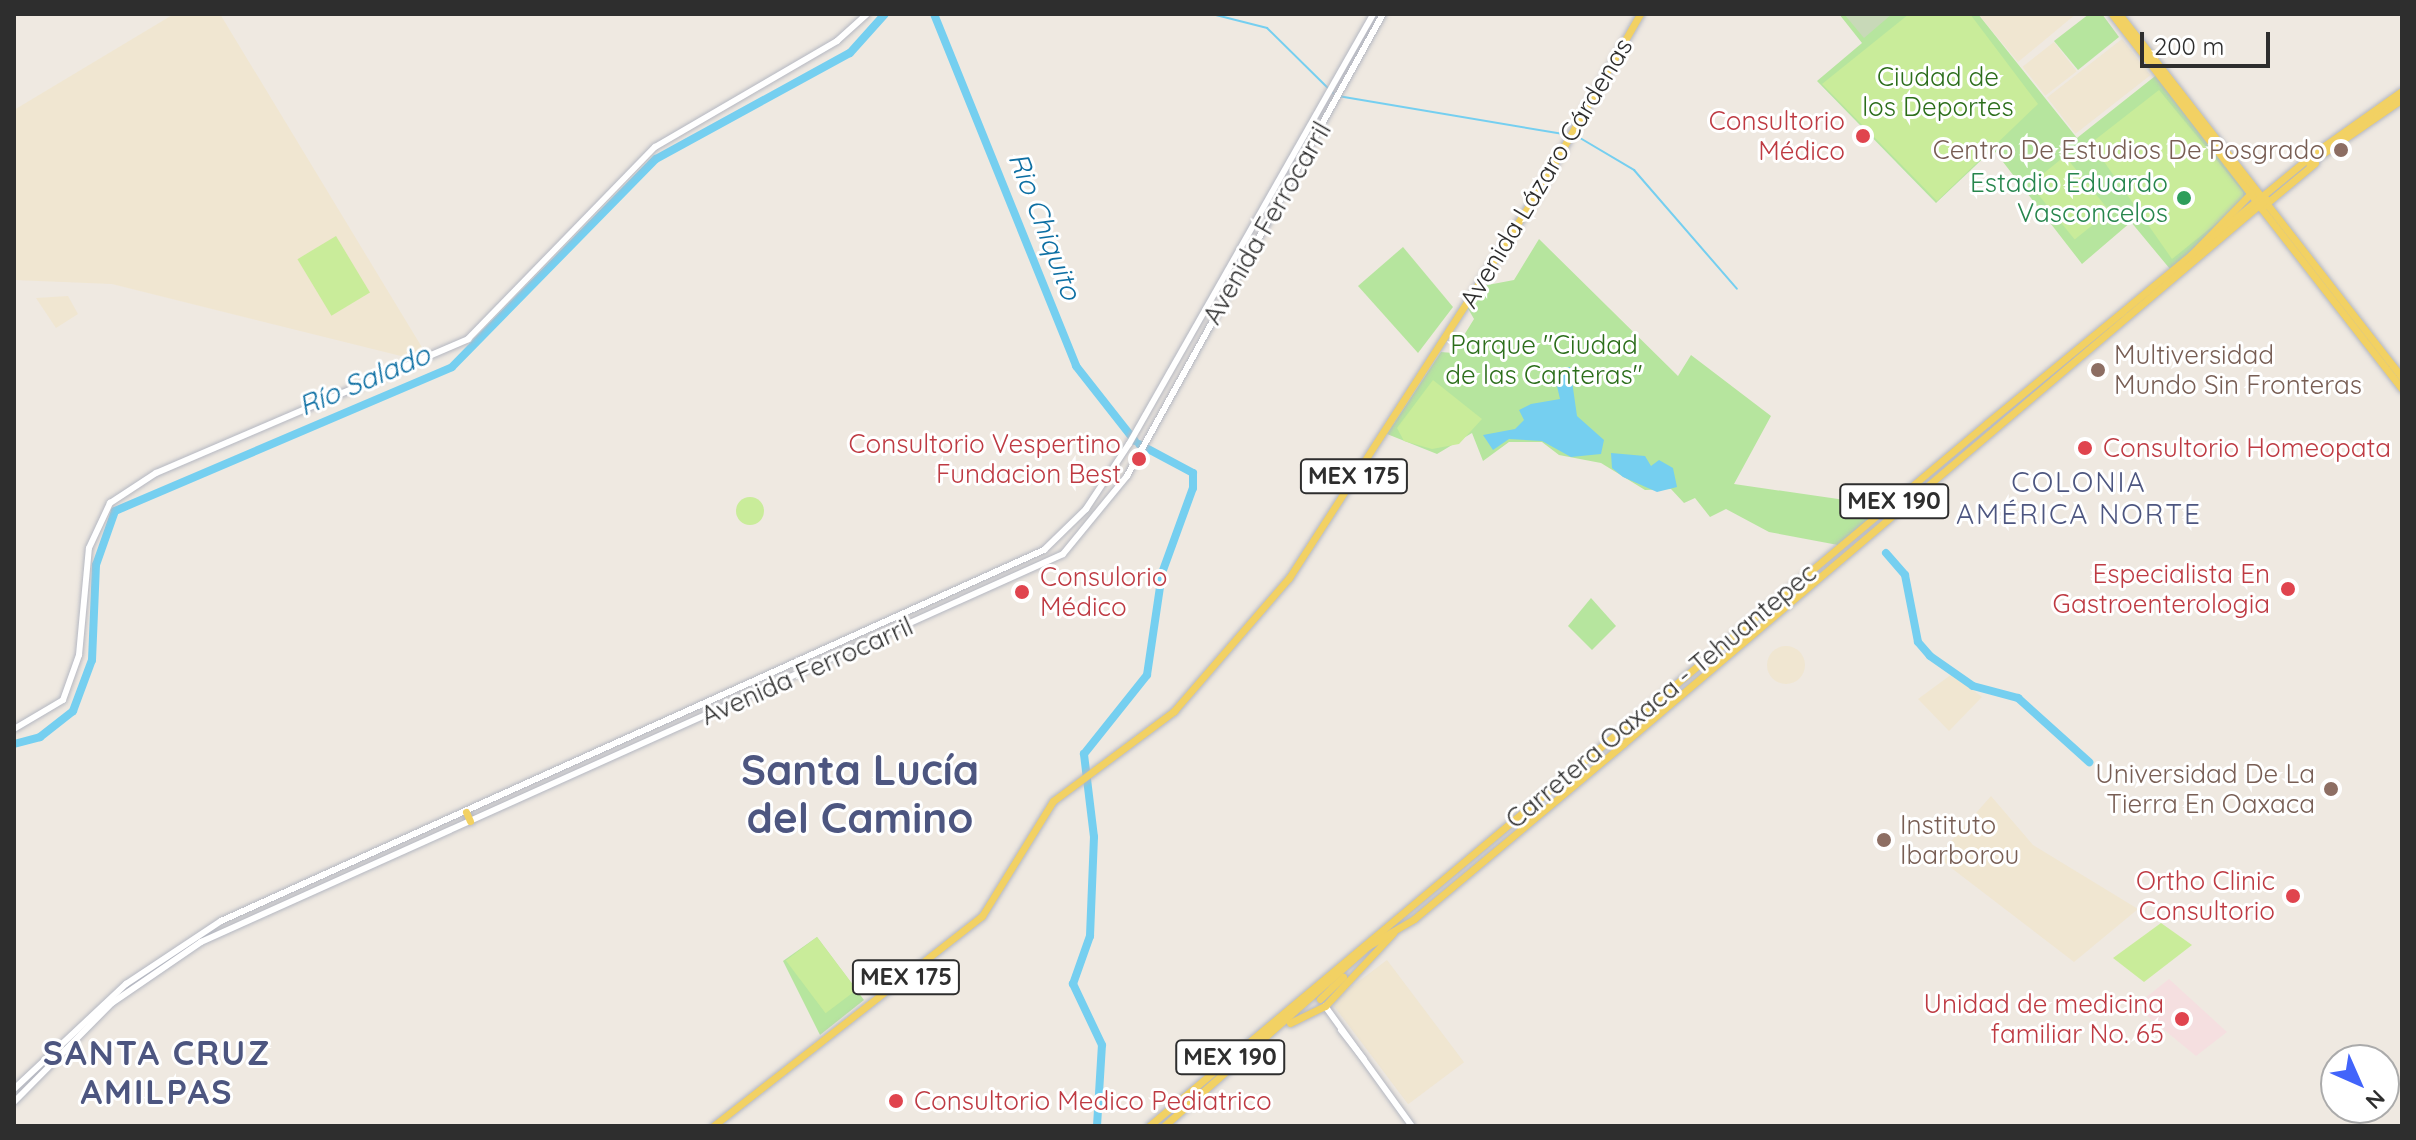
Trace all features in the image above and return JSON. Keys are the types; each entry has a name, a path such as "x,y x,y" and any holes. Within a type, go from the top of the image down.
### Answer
{"main road":[{"path":"14,729 63,700 79,655 89,548 110,503 172,466 416,365 481,329 655,147 837,41 867,14"},
{"name":"Avenida Ferrocarril","path":"14,1089 108,998 193,936 1017,567 1086,509 1131,442 1373,14"},
{"name":"Avenida Ferrocarril","path":"14,1102 112,1003 177,956 470,821 1035,570 1097,520 1141,450 1383,14"},
{"name":"Avenida Lázaro Cárdenas","path":"713,1126 982,916 1046,810 1190,696 1289,578 1572,135 1640,14"},
{"path":"2112,14 2252,191"},
{"path":"2119,14 2402,389"},
{"name":"MEX 190","path":"2174,281 2333,138 2402,91"},
{"path":"2261,204 2324,152 2402,99"},
{"path":"2324,152 2333,138"},
{"path":"2174,281 2186,261 2252,191"},
{"path":"2261,204 2402,378"},
{"name":"MEX 190","path":"2186,261 2261,204"},
{"name":"Carretera Oaxaca - Tehuantepec","path":"1149,1126 1319,998 1406,909 2186,261"},
{"name":"Carretera Oaxaca - Tehuantepec","path":"1164,1126 1319,998 1384,937 1393,933 2174,281"},
{"path":"1160,389 1171,394"},
{"path":"466,812 470,821"},
{"path":"1384,937 1406,909"},
{"path":"1281,1027 1393,933"},
{"path":"1319,998 1412,1126"}],"shaded area":[{"path":"174,14 220,14 426,354 417,360 112,284 14,280 14,110"},
{"path":"1978,14 2076,14 2018,62"},
{"path":"2122,39 2150,75 2075,134 2047,97"},
{"path":"2054,42 2077,71 2045,96 2022,67"},
{"path":"68,296 78,314 56,328 36,298"},
{"path":"1786,646 1799,652 1805,665 1799,678 1786,684 1773,678 1767,665 1773,652"},
{"path":"1952,674 1982,697 1949,731 1918,699"},
{"path":"1991,796 2033,845 2138,909 2074,962 1937,857"},
{"path":"1387,960 1464,1062 1408,1104 1331,1002"},
{"name":"Unidad de medicina familiar No. 65","path":"2169,979 2227,1032 2196,1056 2135,1006"}],"green space":[{"name":"Ciudad de los Deportes","path":"1839,14 1978,14 2077,138 2159,73 2252,200 2170,269 2131,222 2082,264 1993,149 1936,203 1817,81 1862,43"},
{"path":"1844,14 1892,14 1864,38"},
{"path":"1909,14 1970,14 2038,104 1937,201 1822,84"},
{"path":"2089,14 2102,14 2119,37 2078,70 2054,41"},
{"name":"Estadio Eduardo Vasconcelos","path":"2159,90 2243,192 2243,202 2172,259 2091,143"},
{"path":"2065,156 2110,211 2075,239 2030,184"},
{"path":"336,236 370,293 331,316 297,259"},
{"name":"Parque \"Ciudad de las Canteras\"","path":"1539,239 1678,376 1691,355 1771,416 1734,484 1845,500 1871,518 1838,545 1769,532 1726,509 1710,517 1695,498 1684,503 1671,489 1645,490 1601,463 1559,455 1542,442 1509,442 1483,461 1472,433 1437,454 1387,434 1441,352 1453,353 1474,319 1466,305 1477,287 1514,280"},
{"path":"1403,247 1453,307 1418,353 1358,286"},
{"path":"1433,380 1482,419 1459,444 1432,449 1404,441 1397,428"},
{"path":"750,497 760,501 764,511 760,521 750,525 740,521 736,511 740,501"},
{"path":"1591,598 1616,626 1592,650 1568,626"},
{"path":"2161,923 2192,945 2144,982 2113,958"},
{"path":"817,937 864,1000 820,1035 783,961"},
{"path":"817,937 857,990 826,1013 786,960"}],"water":[{"path":"1570,367 1577,416 1604,440 1601,454 1571,457 1542,441 1509,439 1493,450 1483,435 1515,429 1524,420 1519,410 1531,404 1560,399 1553,369"},
{"path":"1611,453 1645,456 1651,466 1659,460 1673,468 1677,487 1657,492 1623,477 1612,468"}],"waterway":[{"name":"Río Salado","path":"14,744 40,737 73,711 92,660 96,565 115,511 452,367 656,159 850,53 885,14"},
{"name":"Rio Chiquito","path":"934,14 1076,366 1135,441"},
{"path":"1212,14 1267,28 1333,93"},
{"path":"1338,96 1568,135"},
{"path":"1575,135 1634,170 1737,289"},
{"name":"Rio Chiquito","path":"1097,1126 1102,1045 1073,984 1090,936 1094,837 1084,754 1147,675 1162,573 1193,488 1193,473 1139,444"},
{"path":"1886,553 1905,575 1918,642 1930,656 1973,686 2018,698 2089,762"}],"place":[{"name":"Consultorio Médico","path":"1863,136"},
{"name":"Centro De Estudios De Posgrado","path":"2341,150"},
{"name":"Estadio Eduardo Vasconcelos","path":"2184,198"},
{"name":"Multiversidad Mundo Sin Fronteras","path":"2098,370"},
{"name":"Consultorio Homeopata","path":"2085,448"},
{"name":"Consultorio Vespertino Fundacion Best","path":"1139,459"},
{"name":"Especialista En Gastroenterologia","path":"2288,589"},
{"name":"Consulorio Médico","path":"1022,592"},
{"name":"Universidad De La Tierra En Oaxaca","path":"2331,789"},
{"name":"Instituto Ibarborou","path":"1884,840"},
{"name":"Ortho Clinic Consultorio","path":"2293,896"},
{"name":"Unidad de medicina familiar No. 65","path":"2182,1019"},
{"name":"Consultorio Medico Pediatrico","path":"896,1101"}],"district":[{"name":"COLONIA AMÉRICA NORTE","path":"2079,498"},
{"name":"Santa Lucía del Camino","path":"860,794"},
{"name":"SANTA CRUZ AMILPAS","path":"157,1072"}]}
